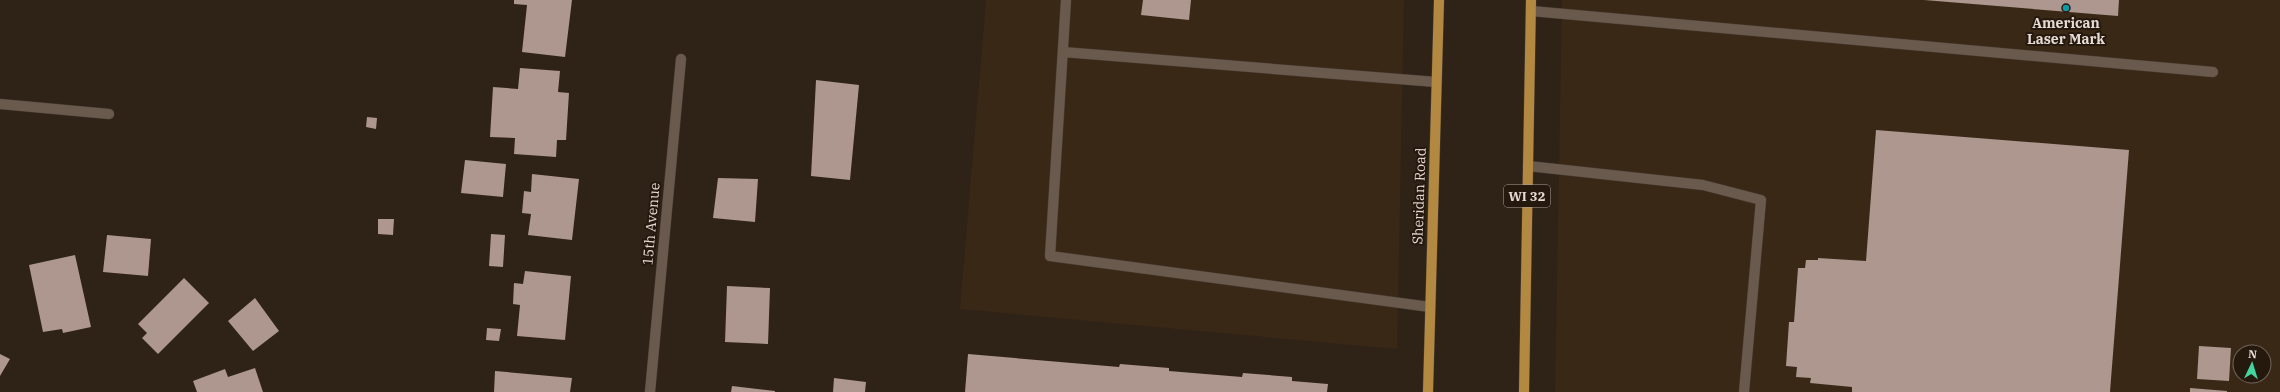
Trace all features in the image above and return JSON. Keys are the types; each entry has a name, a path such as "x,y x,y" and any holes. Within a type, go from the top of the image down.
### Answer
{"main road":[{"name":"Sheridan Road","path":"1428,392 1439,0"},
{"name":"WI 32","path":"1524,392 1531,0"}],"street":[{"path":"1066,0 1050,256 1430,307"},
{"path":"1531,11 2213,72"},
{"path":"1063,52 1436,82"},
{"name":"15th Avenue","path":"650,392 680,59"},
{"path":"0,104 109,114"},
{"path":"1528,166 1703,185 1761,200 1744,392"}],"shaded area":[{"path":"986,0 1404,0 1397,349 960,309"},
{"path":"1562,0 2280,0 2280,392 1555,392"}],"building":[{"path":"514,0 572,0 565,57 522,52 527,5 514,4"},
{"path":"1143,0 1191,0 1189,20 1141,15"},
{"name":"American Laser Mark","path":"1924,0 2119,0 2118,16"},
{"path":"520,68 560,71 558,92 569,93 566,140 557,140 556,157 514,154 515,138 490,137 493,87 518,89"},
{"path":"816,80 859,85 850,180 811,176"},
{"path":"367,117 377,118 376,129 366,127"},
{"path":"1876,130 2129,150 2110,392 1852,392 1852,387 1810,383 1811,378 1796,377 1797,367 1786,366 1789,322 1794,322 1798,268 1805,268 1806,260 1818,260 1818,258 1866,261"},
{"path":"465,160 506,164 503,197 461,193"},
{"path":"532,174 579,179 572,240 528,235 531,214 522,213 524,191 531,192"},
{"path":"718,178 758,179 755,222 713,218"},
{"path":"378,219 394,219 393,235 378,234"},
{"path":"491,234 505,235 503,267 489,266"},
{"path":"107,235 151,239 148,276 103,272"},
{"path":"75,255 91,327 63,333 62,329 43,332 29,265"},
{"path":"525,271 571,276 565,340 517,336 520,305 513,304 514,283 523,284"},
{"path":"184,278 209,303 158,354 142,338 147,333 138,324"},
{"path":"727,286 770,288 768,344 725,342"},
{"path":"255,298 279,331 253,351 228,321"},
{"path":"487,328 501,329 499,341 486,340"},
{"path":"2199,346 2231,348 2229,381 2197,379"},
{"path":"0,354 10,359 0,376"},
{"path":"968,354 1119,367 1120,364 1169,368 1169,371 1242,377 1243,373 1292,377 1292,381 1328,384 1327,392 965,392"},
{"path":"255,368 263,392 197,392 193,381 225,369 228,377"},
{"path":"495,371 572,378 570,392 494,392"},
{"path":"834,378 866,382 865,392 833,392"},
{"path":"732,386 775,391 775,392 731,392"},
{"path":"2190,388 2227,391 2227,392 2190,392"}],"place":[{"name":"American Laser Mark","path":"2066,8"}]}
